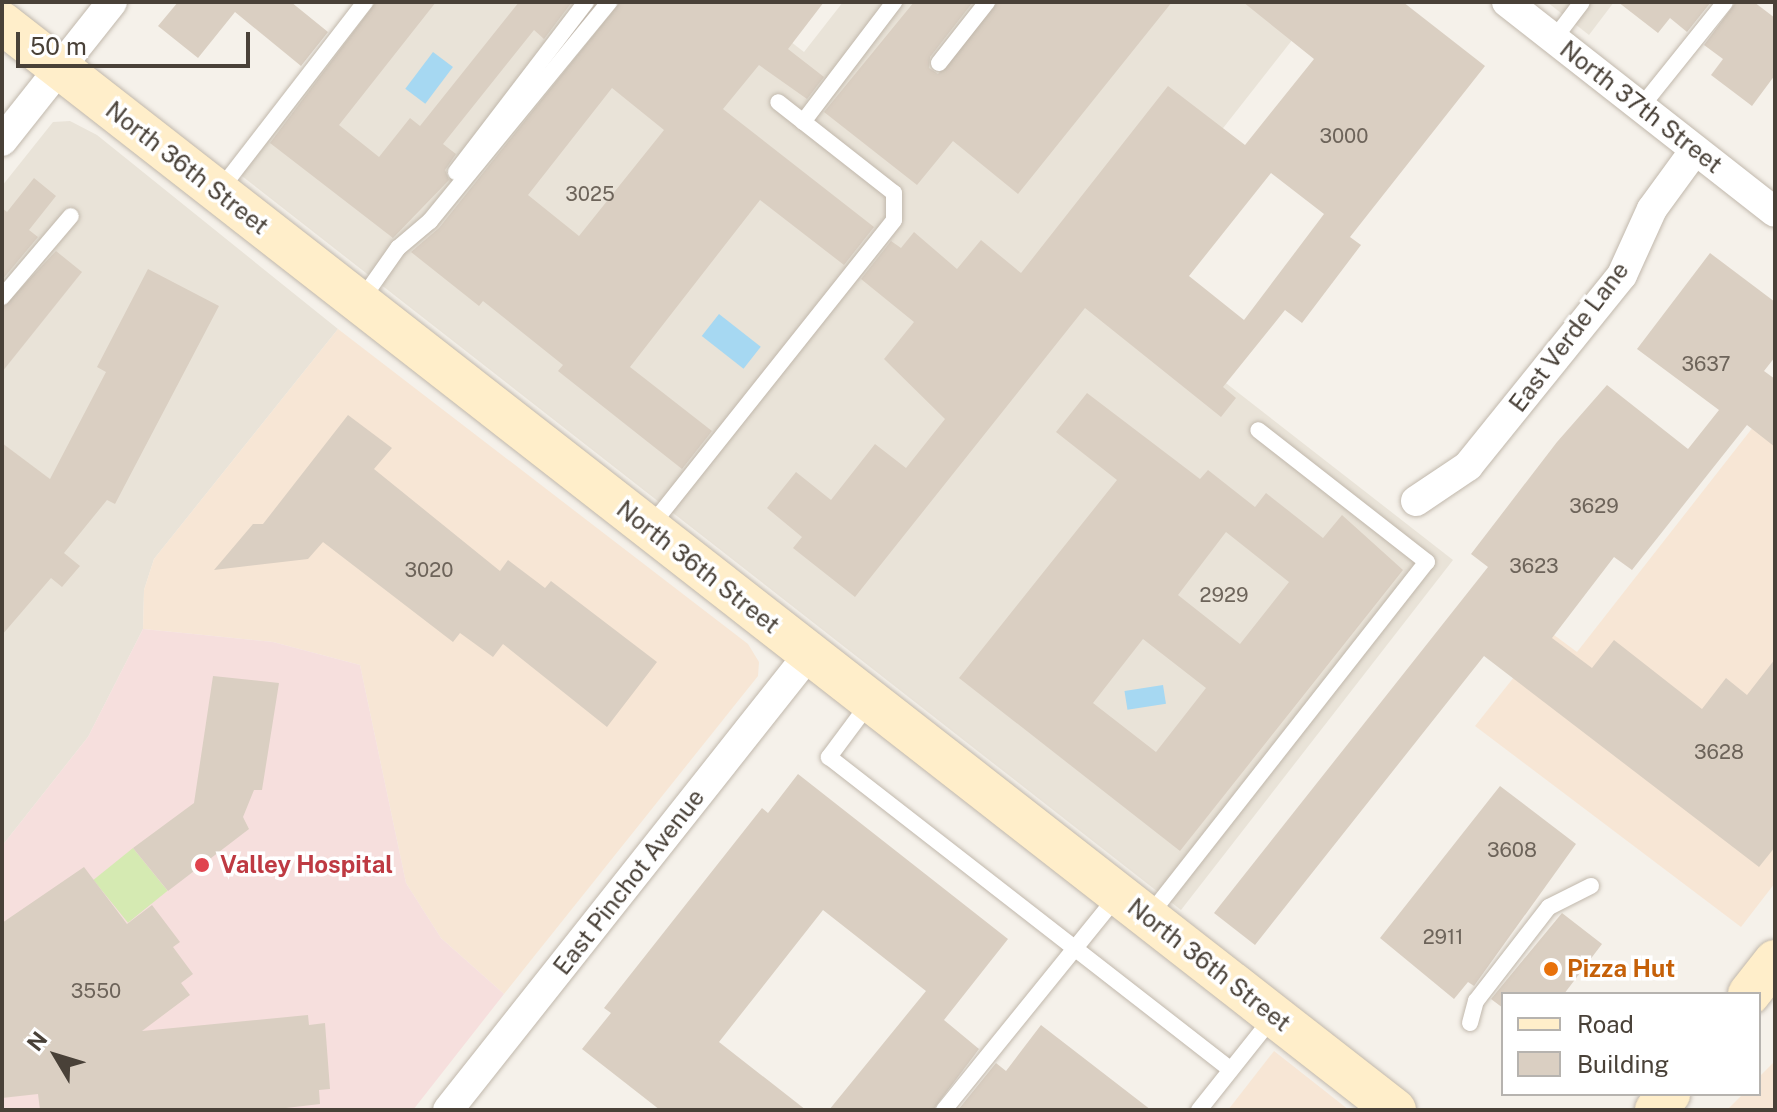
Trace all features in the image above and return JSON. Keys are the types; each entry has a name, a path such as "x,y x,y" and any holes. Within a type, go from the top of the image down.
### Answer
{"main road":[{"name":"North 36th Street","path":"2,23 1395,1110"},
{"path":"1751,992 1775,961"}],"street":[{"path":"2,141 112,2"},
{"name":"North 37th Street","path":"1507,2 1775,212"},
{"name":"East Verde Lane","path":"1416,501 1468,466 1622,275 1652,209 1695,150"},
{"name":"East Pinchot Avenue","path":"448,1110 809,654"}],"lane":[{"path":"218,192 365,2"},
{"path":"359,303 586,2"},
{"path":"398,248 430,221 609,2"},
{"path":"803,122 894,2"},
{"path":"939,63 987,2"},
{"path":"1554,39 1582,2"},
{"path":"1641,107 1725,2"},
{"path":"649,529 894,220 894,193 778,102"},
{"path":"2,297 71,216"},
{"path":"944,1110 1075,947 1133,906 1427,562 1258,430"},
{"path":"870,702 829,757 1231,1070"},
{"path":"1470,1023 1476,1001 1549,907 1591,886"},
{"path":"1199,1110 1274,1016"}],"shaded area":[{"path":"357,2 740,2 804,52 843,2 1322,2 1100,285 1453,560 1181,910 229,166"},
{"path":"1547,2 1614,2 1589,35"},
{"path":"70,121 97,135 338,329 154,559 144,590 143,629 88,737 2,846 2,186 53,122"},
{"path":"338,329 748,644 759,662 758,676 504,994 441,938 406,883 360,665 273,642 143,629 144,590 154,559"},
{"path":"1775,399 1775,883 1741,927 1475,726 1550,632 1577,652"},
{"name":"Valley Hospital","path":"143,629 273,642 360,665 406,883 441,938 504,994 413,1110 2,1110 2,846 88,737"},
{"path":"1274,1051 1349,1110 1228,1110"},
{"path":"1775,1061 1775,1110 1727,1110 1741,1096 1761,1096 1761,1075"}],"green space":[{"path":"133,848 168,891 128,923 93,880"}],"water":[{"path":"433,52 453,67 425,104 405,89"},
{"path":"719,314 761,347 744,369 702,336"},
{"path":"1163,685 1166,704 1127,710 1124,691"}],"building":[{"path":"178,2 291,2 328,32 301,66 235,12 198,58 158,26"},
{"path":"376,2 436,2 339,125 379,157 410,118 420,126 519,2 572,2 544,39 534,30 443,144 456,154 445,170 449,180 393,238 270,143"},
{"path":"620,2 824,2 788,49 824,77 807,99 759,65 723,109 874,227 844,265 760,200 630,367 712,431 682,469 558,371 563,365 483,301 479,306 411,252 439,228","holes":["612,88 664,130 579,236 528,195"]},
{"path":"914,2 973,2 930,57 929,68 938,74 998,2 1172,2 1018,194 953,141 917,185 824,112"},
{"path":"1243,2 1403,2 1485,66 1350,237 1361,245 1302,323 1285,310 1223,387 1236,398 1221,417 1085,308 855,597 793,548 802,537 767,508 796,472 831,500 875,444 906,468 945,419 884,359 914,322 861,279 891,241 901,248 914,232 957,269 981,240 1021,273 1168,86 1245,145 1314,59","holes":["1271,173 1324,214 1244,320 1189,276"]},
{"path":"1618,2 1711,2 1687,32 1670,18 1658,33"},
{"path":"1736,2 1754,2 1775,18 1775,75 1752,106 1711,75 1723,59 1704,45"},
{"path":"34,178 56,196 29,230 38,237 2,280 2,208 7,212"},
{"path":"56,251 82,272 2,372 2,308"},
{"path":"1710,253 1775,302 1775,357 1764,371 1775,379 1775,447 1747,425 1632,570 1614,557 1552,638 1592,668 1614,640 1702,709 1726,678 1747,695 1775,659 1775,847 1759,867 1484,656 1255,945 1214,913 1488,567 1471,554 1557,442 1607,385 1688,449 1719,410 1637,349"},
{"path":"148,269 219,306 115,504 107,500 64,553 80,566 62,587 51,578 2,635 2,443 50,479 106,372 97,367"},
{"path":"1087,393 1200,479 1208,470 1255,507 1266,493 1323,538 1342,515 1403,570 1180,851 959,678 1117,480 1056,432","holes":["1226,532 1289,582 1240,644 1178,595","1143,639 1206,688 1156,752 1093,703"]},
{"path":"348,415 392,448 374,469 500,571 508,560 545,588 551,581 657,662 607,727 503,644 493,657 460,633 453,642 323,542 308,559 214,570 253,524 263,524"},
{"path":"213,676 279,683 262,790 254,790 243,817 249,829 168,891 133,848 194,803"},
{"path":"798,774 1008,939 944,1020 979,1049 933,1110 829,1110 926,991 823,910 719,1042 806,1110 660,1110 582,1049 611,1013 604,1008 762,808 768,813"},
{"path":"1500,786 1576,844 1474,986 1468,982 1454,999 1380,938"},
{"path":"84,867 127,924 152,905 180,942 173,947 193,974 181,983 190,995 142,1031 308,1015 309,1025 325,1023 330,1089 319,1090 320,1104 269,1110 40,1110 38,1094 2,1098 2,923"},
{"name":"Pizza Hut","path":"1562,913 1602,944 1566,992 1501,992 1501,1006 1491,999"},
{"path":"1041,1025 1151,1110 958,1110 996,1063 1006,1071"}],"place":[{"name":"Valley Hospital","path":"202,865"},
{"name":"Pizza Hut","path":"1551,969"}]}
